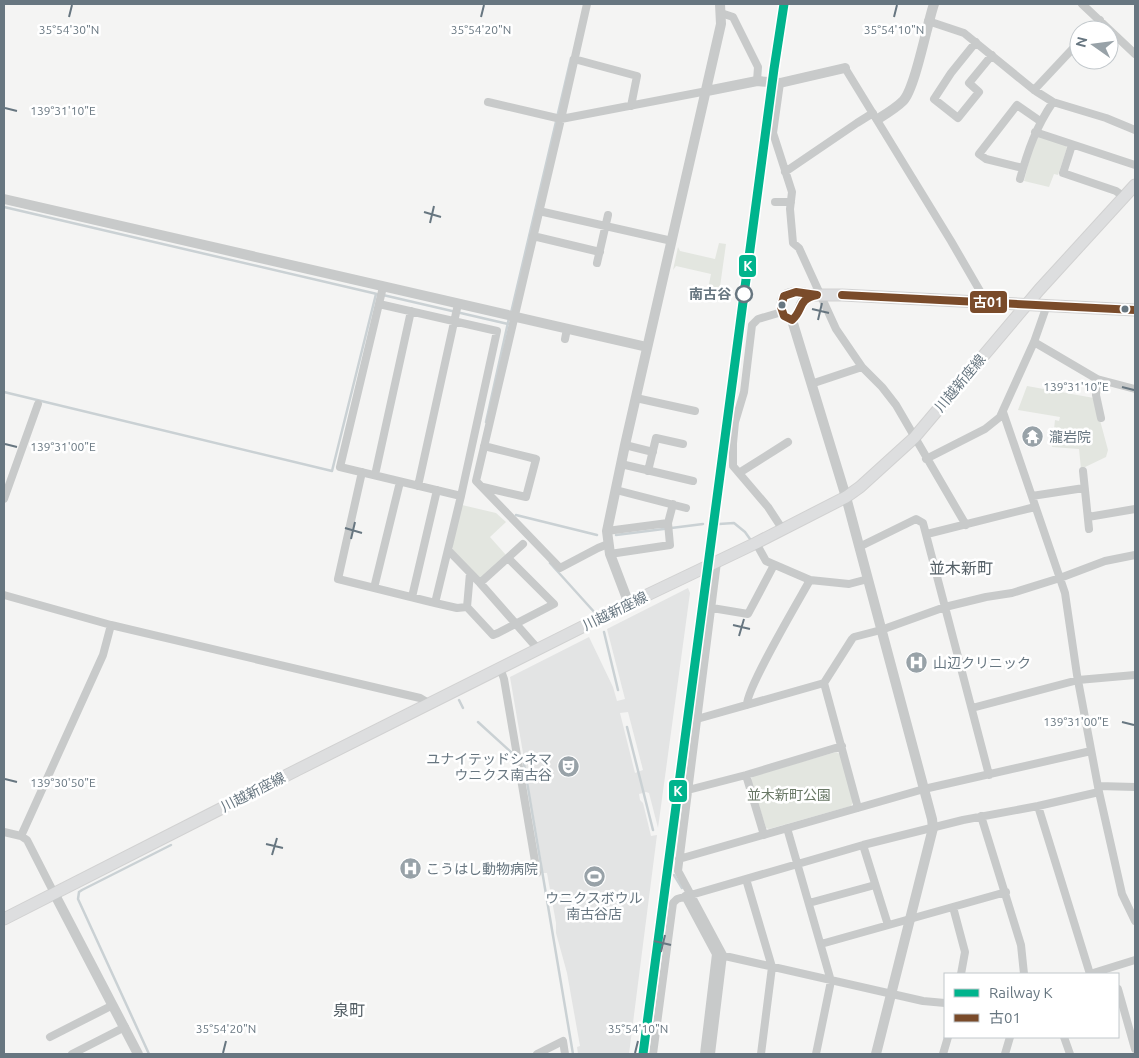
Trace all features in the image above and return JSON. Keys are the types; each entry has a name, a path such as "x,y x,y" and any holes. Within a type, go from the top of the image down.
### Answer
{"main road":[{"name":"川越新座線","path":"4,919 500,668 846,497 860,487 914,438 1027,304 1135,185"},
{"path":"816,295 1135,310"}],"street":[{"path":"587,4 476,481 560,568 598,548 670,545 668,523 673,504"},
{"path":"786,172 857,123 876,116 903,101 913,82 934,4"},
{"path":"1082,4 1100,20"},
{"path":"720,8 733,17 758,67 756,81"},
{"path":"629,604 609,549 607,530 620,464 707,91 721,24 720,8"},
{"path":"928,21 964,33 1034,90 1053,102 1106,118 1135,130"},
{"path":"1119,38 1135,54"},
{"path":"976,42 951,73 934,99 958,118 979,92 969,84 992,55"},
{"path":"1034,90 1069,53"},
{"path":"574,59 637,76 631,106"},
{"path":"488,102 561,119 756,81 780,83 845,68 876,116 980,291 982,302"},
{"path":"780,83 773,133 792,192 793,243 799,248 816,295 836,329 862,367 882,387 896,405 966,525"},
{"path":"1020,179 1027,152 1035,132 1053,102"},
{"path":"1023,168 986,159 980,154 1017,105 1040,122"},
{"path":"1035,132 1135,165"},
{"path":"1072,145 1063,173 1116,191 1124,197"},
{"path":"4,199 514,317 566,334 647,347"},
{"path":"775,202 791,202"},
{"path":"539,211 672,240"},
{"path":"597,264 608,215"},
{"path":"533,236 600,252"},
{"path":"383,287 340,467 461,496"},
{"path":"792,320 786,318 782,312 782,299 786,294 790,292 816,295"},
{"path":"786,294 794,296 800,303"},
{"path":"792,320 797,315 800,303 804,299 816,295"},
{"path":"379,304 498,331 435,603"},
{"path":"418,486 458,304"},
{"path":"926,459 985,429 998,419 1003,412 1034,342 1047,305"},
{"path":"375,475 411,311"},
{"path":"782,312 758,319 752,325 744,392 735,422 733,443 733,466 768,507 782,530"},
{"path":"792,320 846,497 933,828 876,1054"},
{"path":"1034,342 1097,379 1135,389"},
{"path":"811,384 862,367"},
{"path":"1097,379 1096,395 1101,418"},
{"path":"636,398 695,411"},
{"path":"4,499 38,404"},
{"path":"1003,412 1065,593 1078,680 1099,789 1122,894 1135,922"},
{"path":"648,471 656,438 683,444"},
{"path":"739,473 788,442"},
{"path":"625,445 653,452"},
{"path":"481,486 526,497 536,459 484,446"},
{"path":"620,464 693,481"},
{"path":"1082,471 1089,529"},
{"path":"362,472 338,579 457,608 467,608 493,635 554,604 508,558"},
{"path":"374,588 400,482"},
{"path":"1032,496 1084,488"},
{"path":"412,597 437,490"},
{"path":"616,490 686,508"},
{"path":"926,534 1035,507"},
{"path":"1088,517 1135,509"},
{"path":"859,547 916,519 923,523 989,775"},
{"path":"607,530 668,523"},
{"path":"756,543 766,561 810,580 849,584 868,578"},
{"path":"480,583 523,544"},
{"path":"448,550 538,649"},
{"path":"697,719 824,683 852,639 945,607 1012,593 1105,561 1135,555"},
{"path":"708,1051 720,955 688,896 678,871 717,562"},
{"path":"712,608 748,614 774,565"},
{"path":"467,608 470,573"},
{"path":"748,705 748,697 763,666 810,580"},
{"path":"4,595 111,625 420,698 430,704"},
{"path":"21,836 103,655 111,625"},
{"path":"500,668 504,679 537,872"},
{"path":"972,708 1078,680 1135,675"},
{"path":"824,683 858,808"},
{"path":"688,790 746,775 842,746"},
{"path":"679,859 924,789 1091,751"},
{"path":"746,775 764,835"},
{"path":"653,1054 673,904 677,899 864,845 981,816 1038,806 1099,789 1135,787"},
{"path":"1038,806 1090,973"},
{"path":"981,816 1021,945 1024,973"},
{"path":"787,828 831,981 816,1054"},
{"path":"4,832 21,836 27,840 111,1006 125,1027 138,1054"},
{"path":"864,845 888,925"},
{"path":"746,879 772,967 761,1054"},
{"path":"809,903 876,885"},
{"path":"821,944 1006,892"},
{"path":"953,907 965,952 961,973"},
{"path":"720,955 922,1001 944,1003"},
{"path":"1097,973 1112,971 1135,960"},
{"path":"1119,993 1135,1049"},
{"path":"50,1037 111,1006"},
{"path":"72,1054 125,1027"},
{"path":"943,1054 948,1038"},
{"path":"1005,1054 1010,1038"},
{"path":"1064,1038 1070,1054"},
{"path":"537,1054 563,1041 565,1054"}],"shaded area":[{"path":"688,588 690,593 658,828 649,793 639,794 651,836 657,835 629,1054 578,1054 577,1047 580,1046 567,973 556,933 547,873 541,873 539,865 542,864 510,677 589,637 613,687 617,701 625,699 607,629","holes":["628,712 643,770 635,773 620,713"]}],"green space":[{"path":"1041,136 1065,144 1067,148 1058,175 1054,174 1049,187 1024,181 1031,153 1037,138"},
{"path":"719,243 726,244 718,301 706,299 711,274 676,266 673,270 678,247 680,251 715,259"},
{"path":"1027,386 1094,398 1108,450 1106,457 1081,469 1079,449 1052,447 1055,420 1059,421 1060,417 1018,410"},
{"path":"462,505 496,513 506,522 490,537 506,555 483,577 479,577 453,550 452,546"},
{"name":"並木新町公園","path":"836,752 840,754 853,802 851,806 769,829 766,828 751,780 753,776"}],"waterway":[{"path":"511,313 571,58"},
{"path":"4,207 377,294"},
{"path":"4,392 332,471 376,294"},
{"path":"383,295 508,324"},
{"path":"486,422 509,318"},
{"path":"516,515 597,535"},
{"path":"719,524 734,523 750,539"},
{"path":"616,535 703,524"},
{"path":"550,563 596,614"},
{"path":"604,632 618,690"},
{"path":"459,700 463,708"},
{"path":"478,722 512,753"},
{"path":"627,727 653,830"},
{"path":"524,764 573,1054"},
{"path":"149,1054 78,899 79,892 82,890 171,845"},
{"path":"674,875 682,888"}],"rail line":[{"name":"K","path":"643,1054 784,4"}],"transit line":[{"name":"古01","path":"796,292 817,295 806,299 792,320 784,316 781,307 784,296 796,292"},
{"name":"古01","path":"842,295 1135,310"}],"place":[{"name":"南古谷","path":"744,294"},
{"name":"瀧岩院","path":"1033,437"},
{"name":"山辺クリニック","path":"917,663"},
{"name":"ユナイテッドシネマ ウニクス南古谷","path":"568,767"},
{"name":"こうはし動物病院","path":"410,869"},
{"name":"ウニクスボウル 南古谷店","path":"594,876"}],"district":[{"name":"並木新町","path":"961,568"},
{"name":"泉町","path":"349,1010"}]}
